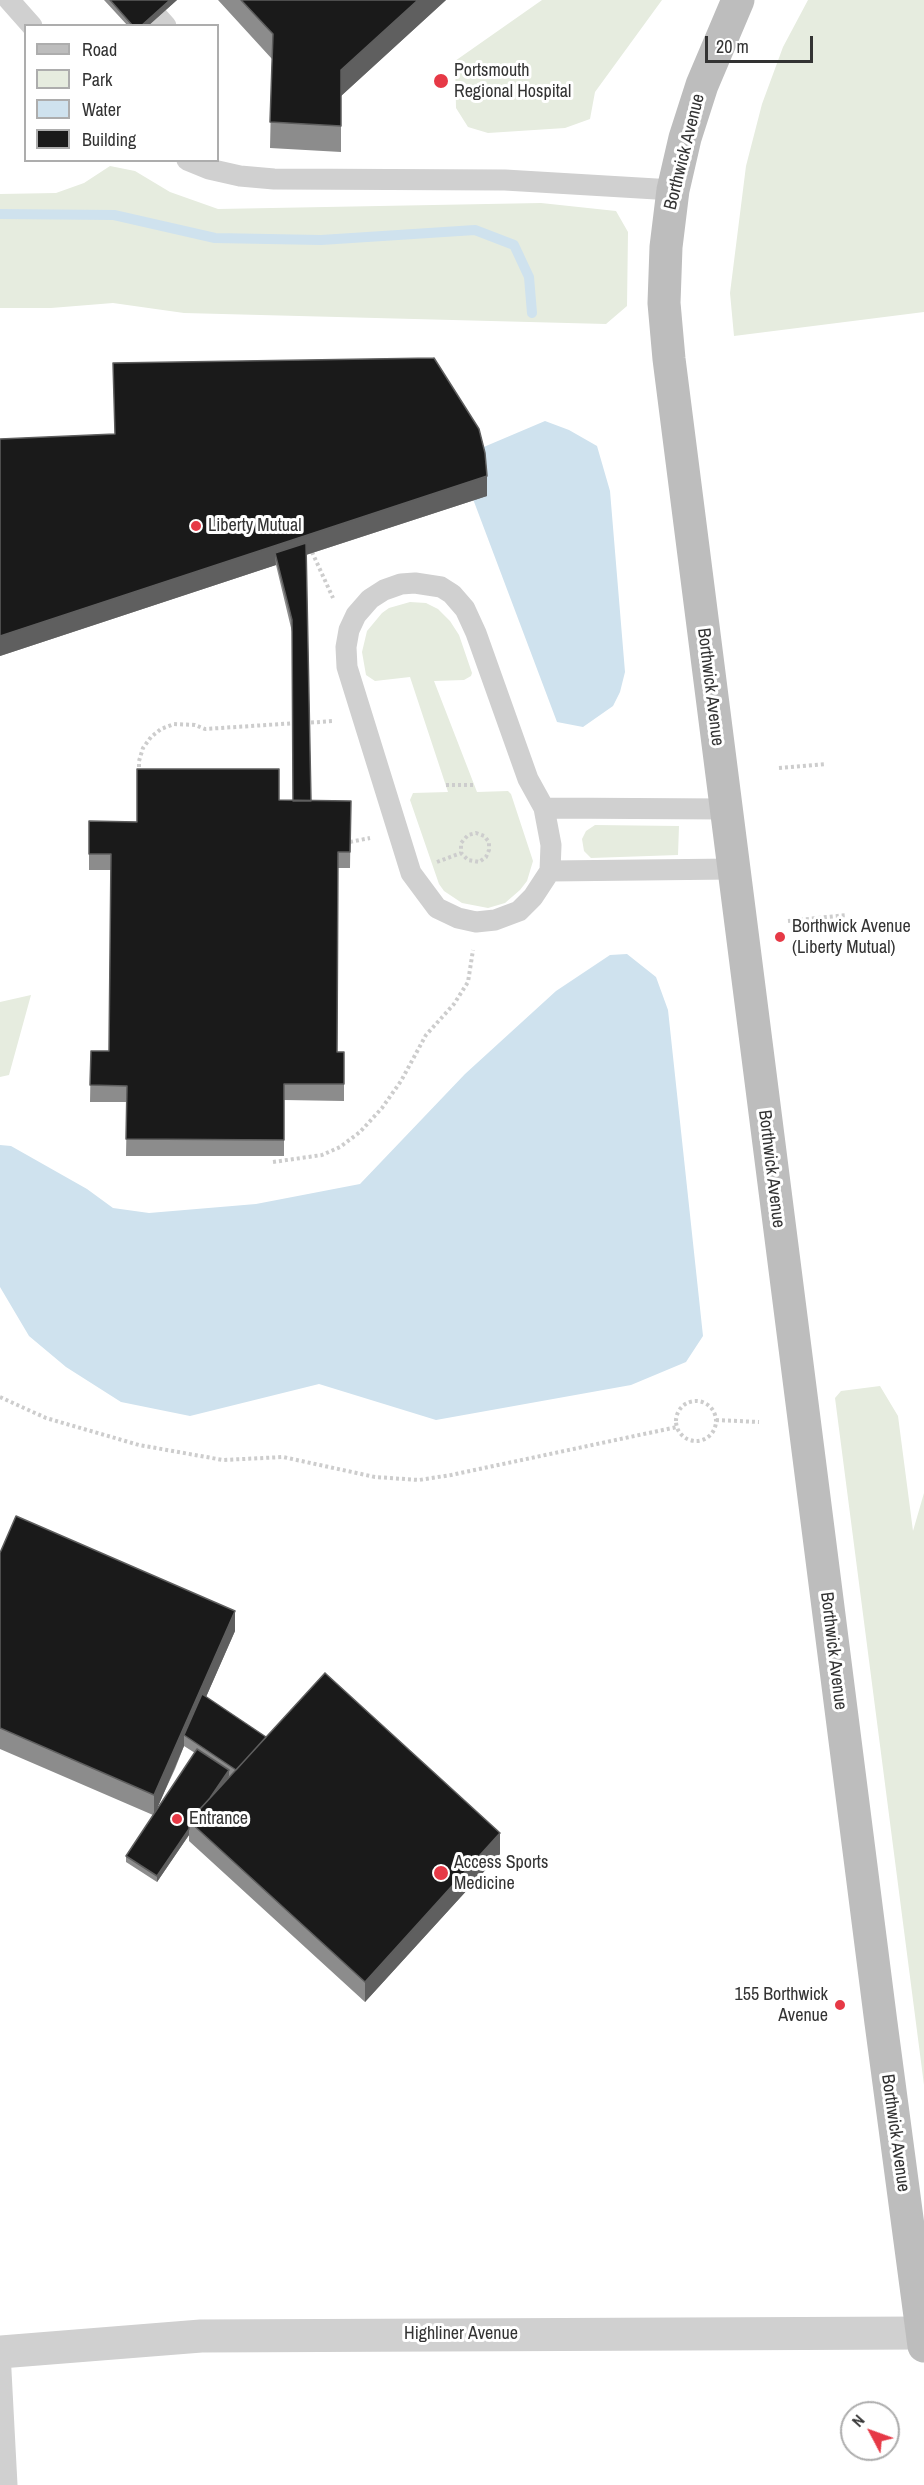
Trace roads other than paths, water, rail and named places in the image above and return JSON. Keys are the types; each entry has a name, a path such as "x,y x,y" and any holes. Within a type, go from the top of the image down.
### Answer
{"street":[{"name":"Borthwick Avenue","path":"738,0 702,85 685,138 673,190 666,246 664,303 725,809 923,2340"},
{"name":"Highliner Avenue","path":"0,2352 201,2336 923,2340"}],"lane":[{"path":"9,0 30,24"},
{"path":"143,0 164,24"},
{"path":"192,162 209,169 240,176 274,179 505,180 673,190"},
{"path":"414,583 441,587 452,594 465,609 476,633 528,779 544,808 551,845 550,871 532,897 519,910 495,920 476,922 458,918 437,908 411,873 347,667 348,630 370,599 384,590 401,584 414,583"},
{"path":"544,808 725,809"},
{"path":"550,871 733,869"},
{"path":"0,2352 7,2485"}],"water":[{"path":"545,421 569,430 597,446 610,491 625,672 620,692 613,706 583,727 557,722 473,499 479,449"},
{"path":"627,954 656,977 668,1010 703,1336 686,1362 631,1385 436,1420 319,1384 190,1416 121,1402 66,1367 29,1336 0,1287 0,1145 11,1146 87,1189 113,1208 149,1213 256,1204 360,1184 465,1074 556,991 610,955"}],"waterway":[{"path":"0,214 114,215 215,238 321,240 475,230 514,245 529,277 532,313"}],"place":[{"name":"Portsmouth Regional Hospital","path":"441,81"},
{"name":"Liberty Mutual","path":"196,526"},
{"name":"Borthwick Avenue (Liberty Mutual)","path":"780,937"},
{"name":"Entrance","path":"177,1819"},
{"name":"Access Sports Medicine","path":"441,1873"},
{"name":"155 Borthwick Avenue","path":"840,2005"}]}
